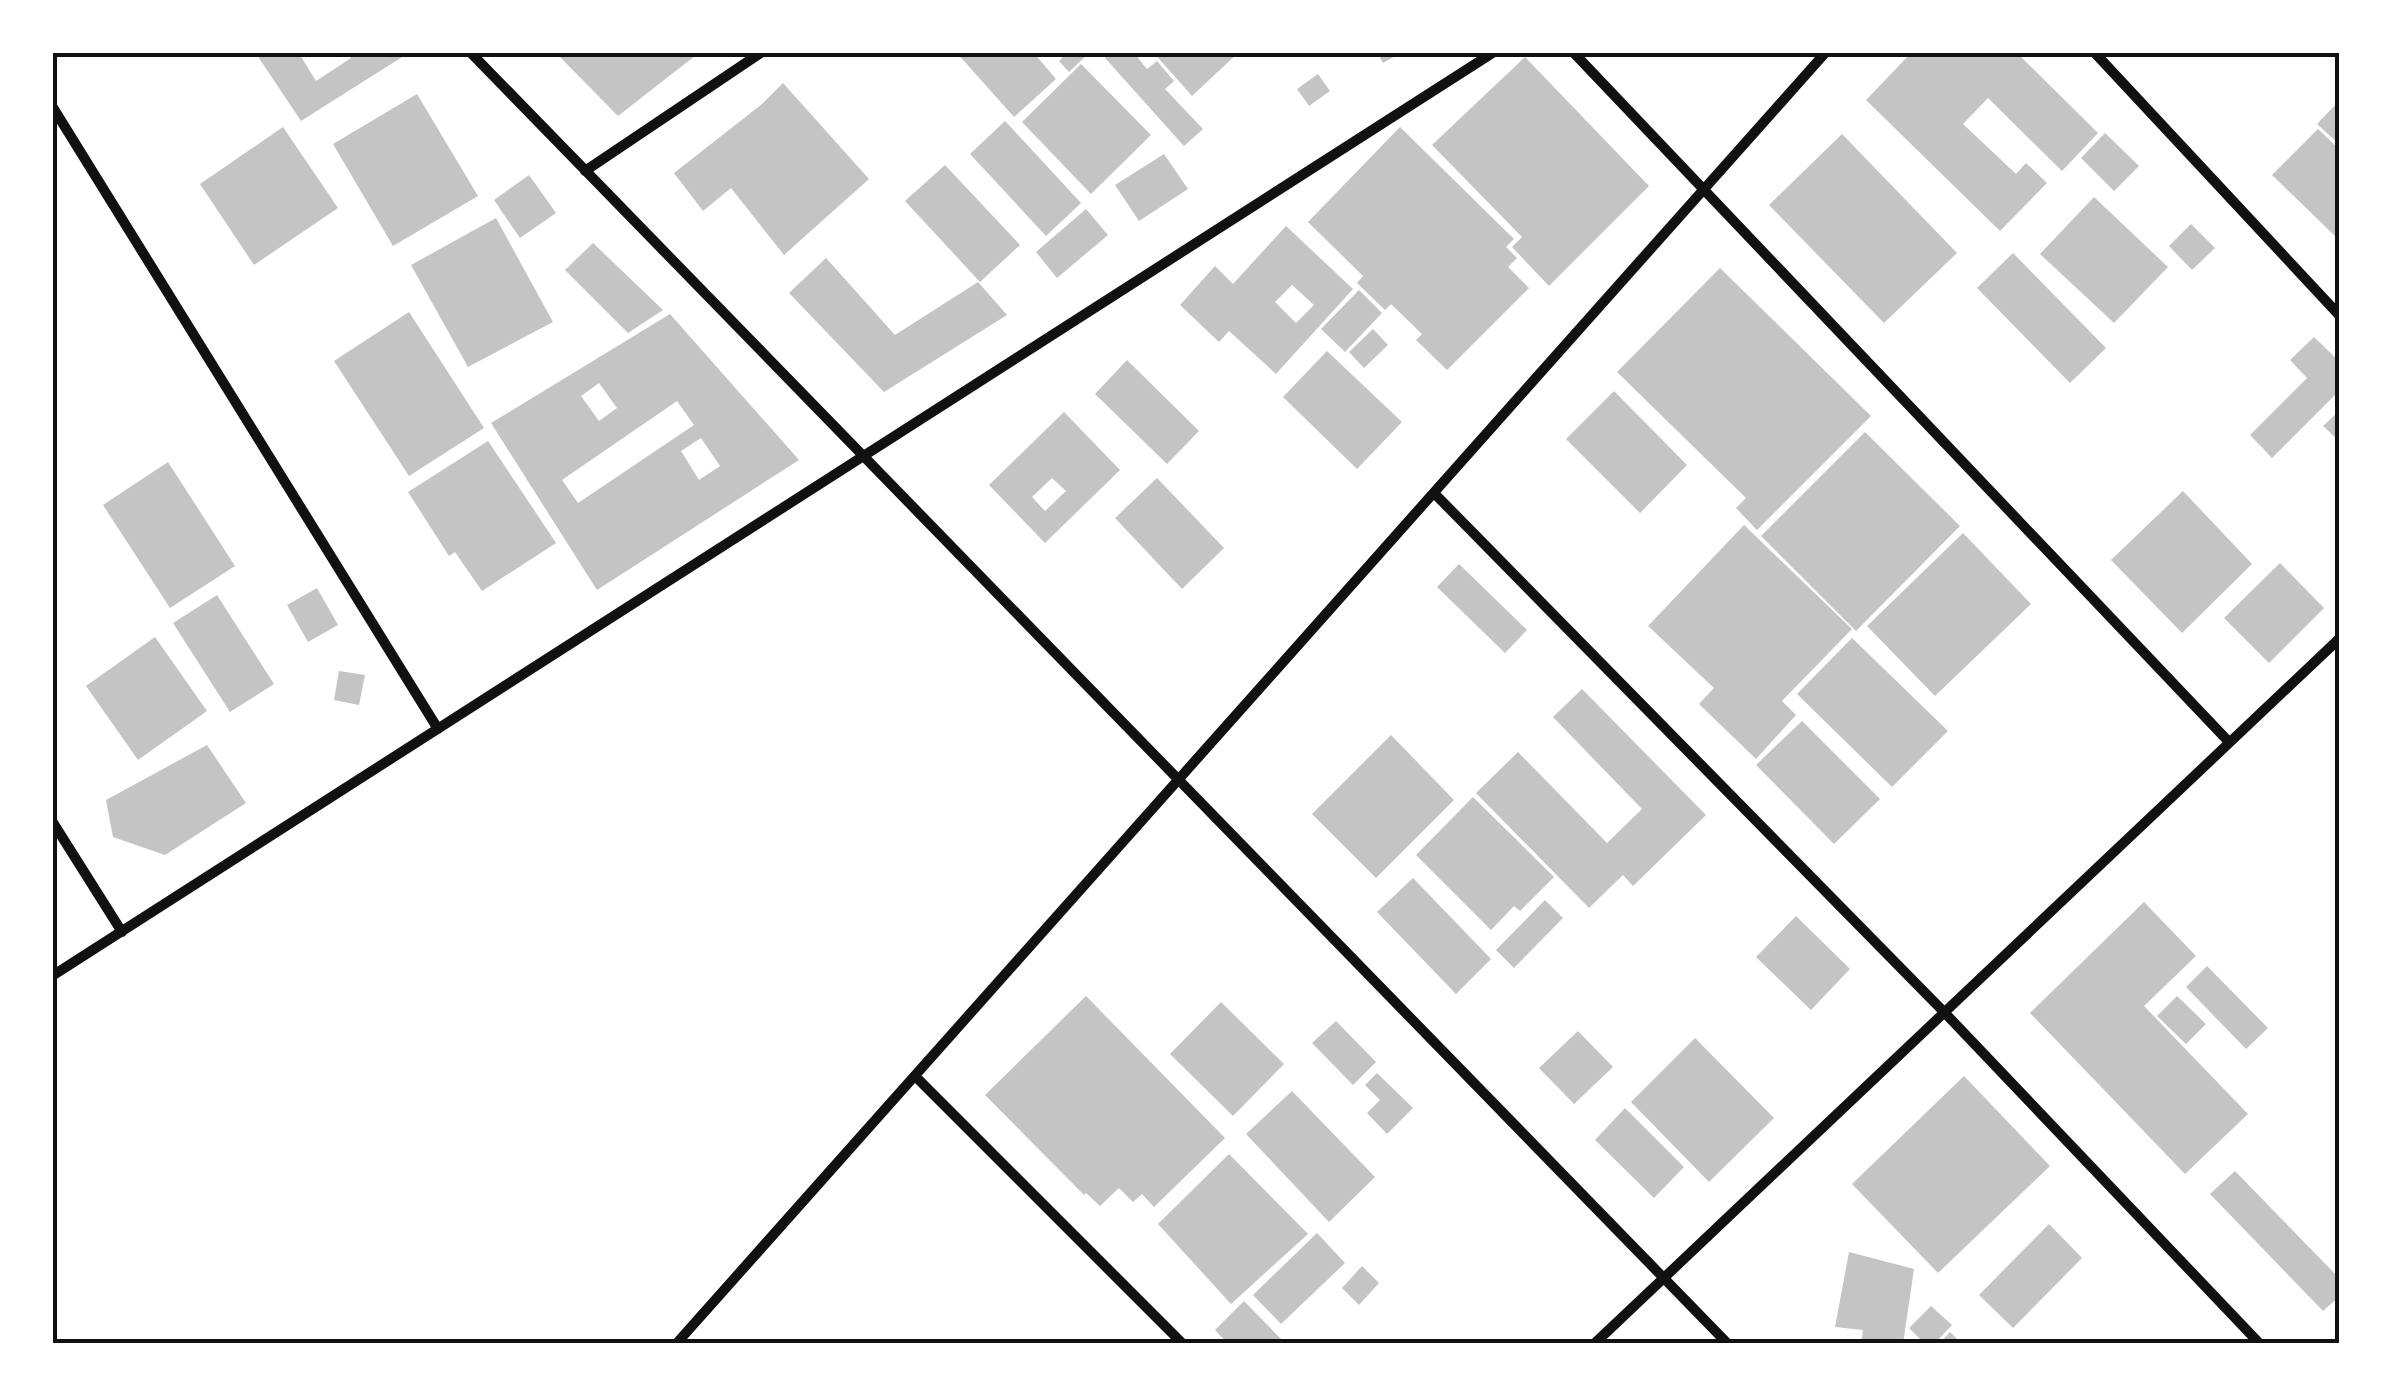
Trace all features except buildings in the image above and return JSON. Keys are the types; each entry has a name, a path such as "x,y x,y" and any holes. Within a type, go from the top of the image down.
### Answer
{"street":[{"path":"470,52 1728,1344"},
{"path":"585,171 762,52"},
{"path":"52,976 1494,52"},
{"path":"1573,52 2229,742"},
{"path":"676,1344 1826,52"},
{"path":"2094,52 2340,316"},
{"path":"52,106 438,730"},
{"path":"1434,492 1944,1012 2260,1344"},
{"path":"1594,1344 2340,638"},
{"path":"52,820 122,932"},
{"path":"915,1076 1183,1344"}]}
